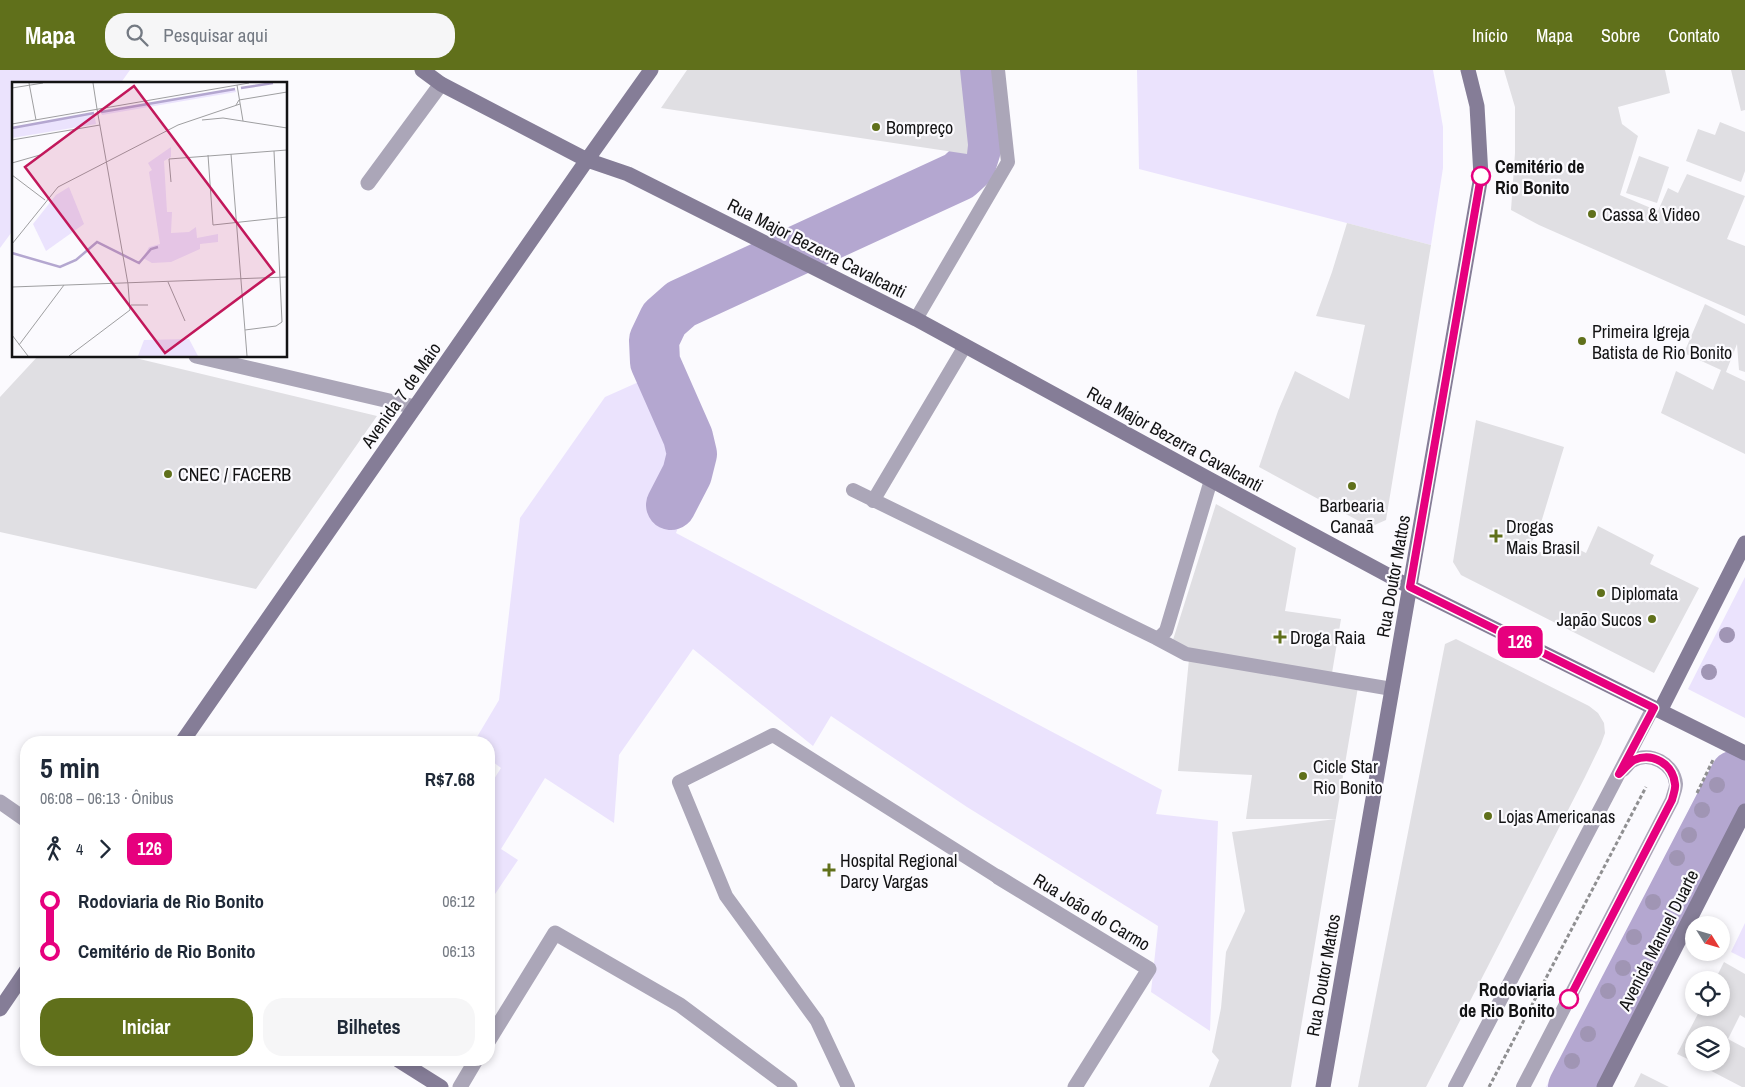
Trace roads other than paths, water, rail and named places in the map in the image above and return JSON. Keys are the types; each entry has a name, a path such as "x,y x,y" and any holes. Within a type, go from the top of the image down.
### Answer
{"main road":[{"name":"Rua Major Bezerra Cavalcanti","path":"422,70 441,84 587,160 628,174 916,319 1410,587 1745,753"},
{"name":"Avenida 7 de Maio","path":"186,736 651,70"},
{"name":"Rua Doutor Mattos","path":"1323,1087 1481,176 1476,106 1468,70"},
{"path":"1657,710 1745,543"},
{"name":"Avenida Manuel Duarte","path":"1604,1087 1745,811"},
{"path":"0,1009 20,980"},
{"path":"408,1066 441,1087"}],"street":[{"path":"368,183 441,84"},
{"path":"205,358 415,407"},
{"path":"0,802 20,816"},
{"name":"Rua João do Carmo","path":"998,877 1150,969 1075,1087"},
{"path":"495,1030 555,933 680,1005 790,1087"},
{"path":"460,1087 472,1066"}],"lane":[{"path":"916,319 1008,162 998,70"},
{"path":"873,501 965,346"},
{"path":"1156,638 1161,636 1166,630 1211,480"},
{"path":"853,490 1186,654 1392,689"},
{"path":"1455,1087 1619,774 1657,710"},
{"path":"848,1087 817,1021 726,896 679,782 773,735 998,877"},
{"path":"1523,1087 1672,800 1676,785 1672,771 1661,761 1647,757 1633,761 1619,774"}],"waterway":[{"path":"671,505 687,474 692,454 688,437 655,362 654,340 664,319 681,304 959,176 971,165 976,149 971,70"},
{"path":"1573,1087 1735,775"}],"place":[{"name":"Bompreço","path":"876,127"},
{"name":"Cemitério de Rio Bonito","path":"1481,176"},
{"name":"Cassa & Video","path":"1592,214"},
{"name":"Primeira Igreja Batista de Rio Bonito","path":"1582,341"},
{"name":"CNEC / FACERB","path":"168,474"},
{"name":"Barbearia Canaã","path":"1352,486"},
{"name":"Drogas Mais Brasil","path":"1496,536"},
{"name":"Diplomata","path":"1601,593"},
{"name":"Japão Sucos","path":"1652,619"},
{"name":"Droga Raia","path":"1280,637"},
{"name":"Cicle Star Rio Bonito","path":"1303,776"},
{"name":"Lojas Americanas","path":"1488,816"},
{"name":"Hospital Regional Darcy Vargas","path":"829,870"},
{"name":"Rodoviaria de Rio Bonito","path":"1569,999"}]}
